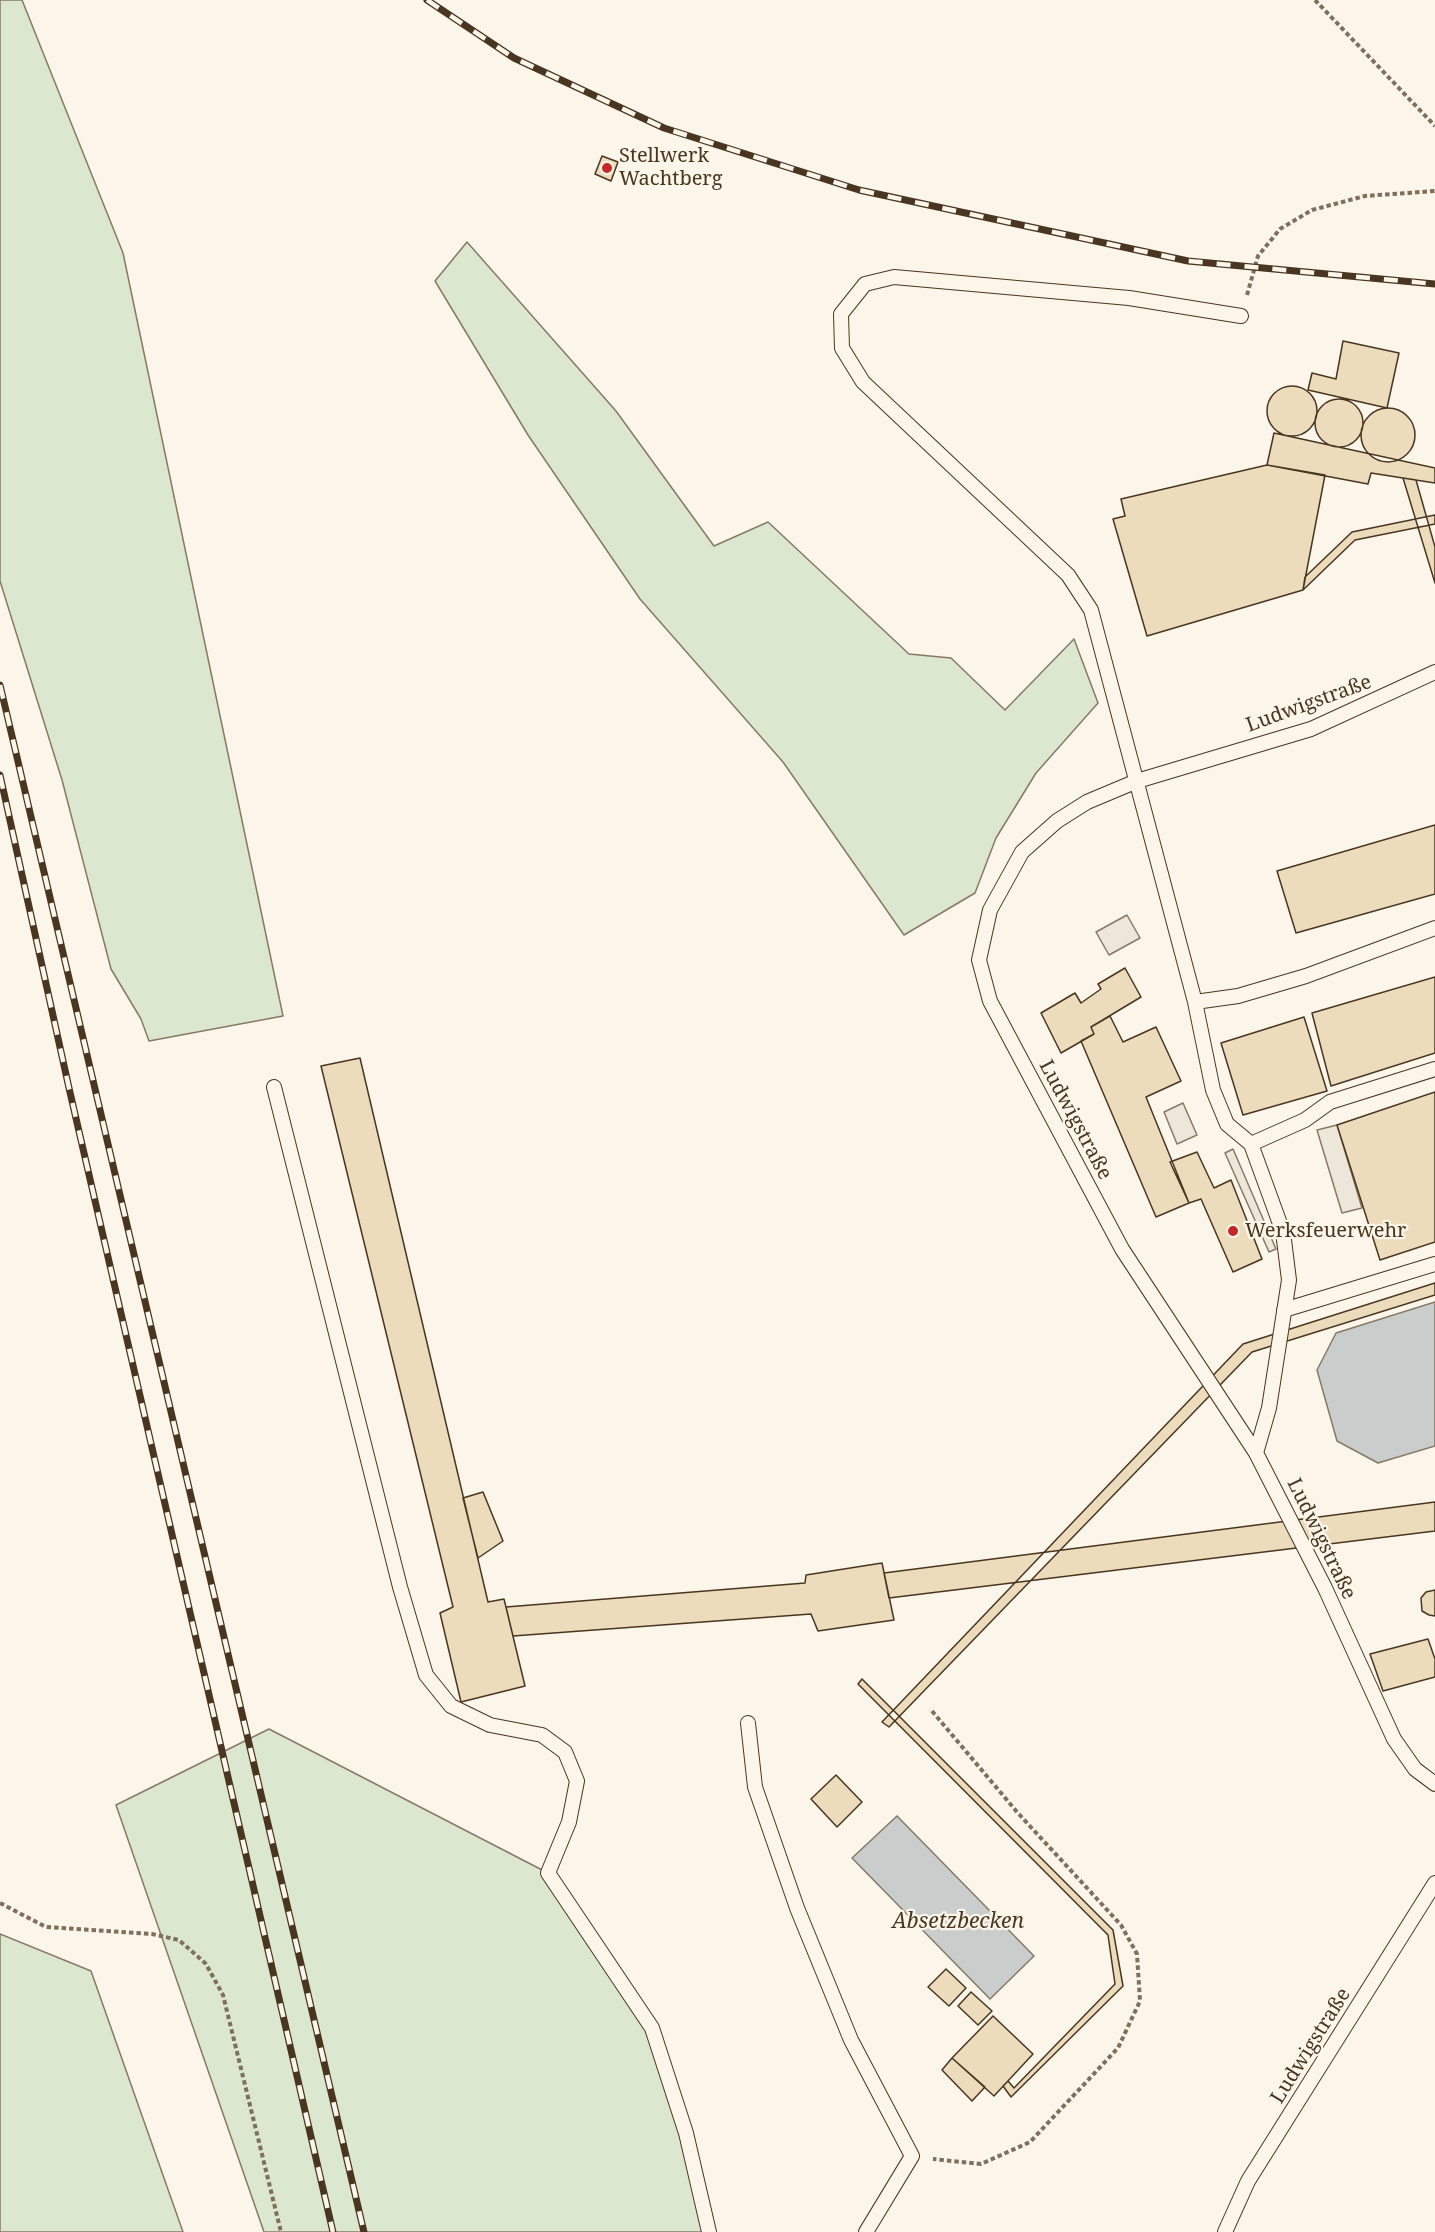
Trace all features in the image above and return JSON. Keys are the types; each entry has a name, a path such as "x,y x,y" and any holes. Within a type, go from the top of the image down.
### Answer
{"lane":[{"path":"1241,316 1129,298 894,277 865,284 841,314 842,348 863,382 1068,575 1091,610 1170,915 1196,1002 1213,1090 1227,1124 1251,1144 1283,1232 1289,1280 1269,1408 1256,1453"},
{"name":"Ludwigstraße","path":"1435,672 1311,729 1137,781 1087,802 1057,821 1022,852 990,910 979,960 990,1000 1122,1249 1256,1453 1325,1588 1395,1739 1415,1768 1435,1784"},
{"path":"1196,1002 1238,996 1306,976 1435,928"},
{"path":"1251,1144 1305,1120 1330,1102 1435,1069"},
{"path":"274,1087 398,1576 426,1675 451,1706 490,1725 542,1735 565,1752 577,1781 569,1822 548,1873 652,2028 686,2133 709,2232"},
{"path":"1284,1310 1435,1264"},
{"path":"747,1723 755,1786 797,1908 851,2040 912,2156 866,2232"},
{"name":"Ludwigstraße","path":"1225,2232 1248,2181 1435,1883"}],"path":[{"path":"1315,0 1431,119 1435,126"},
{"path":"1431,119 1435,115"},
{"path":"1241,316 1258,256 1280,230 1312,210 1365,196 1435,191"},
{"path":"912,2156 981,2164 1029,2142 1118,2048 1140,2001 1137,1954 1121,1925 1017,1812 932,1712"},
{"path":"0,1903 46,1927 152,1934 179,1940 206,1964 224,1995 281,2232"}],"green space":[{"path":"0,0 22,0 123,253 283,1016 149,1041 141,1019 111,969 62,780 0,581"},
{"path":"467,242 616,411 714,546 768,522 909,654 951,658 1005,710 1074,639 1098,703 1036,773 996,838 975,893 904,935 783,762 640,599 528,435 435,281"},
{"path":"269,1729 548,1873 652,2028 709,2232 264,2232 116,1805"},
{"path":"0,1934 91,1971 183,2232 0,2232"}],"shaded area":[{"path":"1127,915 1140,938 1109,955 1096,932"},
{"path":"1183,1103 1197,1135 1177,1144 1164,1112"},
{"path":"1337,1125 1362,1208 1342,1213 1317,1130"},
{"path":"1233,1149 1276,1249 1269,1252 1225,1153"}],"water":[{"path":"1435,1302 1435,1446 1378,1463 1337,1441 1317,1370 1336,1333"},
{"name":"Absetzbecken","path":"897,1816 1034,1956 990,1999 852,1858"}],"building":[{"name":"Stellwerk Wachtberg","path":"602,156 618,162 611,181 595,174"},
{"path":"1343,341 1399,353 1387,408 1308,390 1312,373 1336,379"},
{"path":"1292,386 1306,390 1313,397 1317,411 1313,425 1306,432 1292,436 1278,432 1271,425 1267,411 1271,397 1278,390"},
{"path":"1334,399 1344,399 1356,406 1363,418 1363,428 1356,440 1344,447 1334,447 1319,436 1315,428 1315,418 1326,403"},
{"path":"1388,408 1398,410 1407,416 1413,425 1415,435 1413,445 1407,454 1398,460 1388,462 1378,460 1369,454 1363,445 1361,435 1363,425 1369,416 1378,410"},
{"path":"1274,433 1435,468 1435,483 1371,473 1368,484 1267,465"},
{"path":"1267,465 1325,475 1303,590 1147,636 1113,519 1125,516 1121,499"},
{"path":"1403,478 1416,480 1435,547 1435,583"},
{"path":"1435,515 1435,524 1355,540 1303,590 1305,577 1352,532"},
{"path":"1435,825 1435,894 1296,933 1277,871"},
{"path":"1125,968 1141,997 1091,1027 1094,1034 1061,1053 1041,1013 1075,993 1081,1003 1101,989 1098,984"},
{"path":"1435,977 1435,1053 1331,1086 1312,1013"},
{"path":"1110,1016 1123,1042 1156,1027 1181,1081 1146,1097 1189,1203 1156,1217 1081,1041 1094,1034 1091,1027"},
{"path":"1304,1017 1327,1091 1243,1115 1221,1043"},
{"path":"360,1058 488,1602 504,1599 525,1686 461,1702 440,1613 453,1607 321,1066"},
{"path":"1435,1092 1435,1242 1380,1260 1337,1125"},
{"name":"Werksfeuerwehr","path":"1197,1152 1214,1188 1231,1180 1262,1259 1233,1272 1201,1199 1189,1203 1170,1162"},
{"path":"1435,1283 1435,1295 1252,1352 889,1727 882,1722 1243,1344"},
{"path":"483,1492 503,1541 478,1558 463,1498"},
{"path":"1435,1502 1435,1531 889,1598 884,1573"},
{"path":"882,1563 894,1620 818,1631 811,1614 513,1636 506,1607 805,1583 806,1575"},
{"path":"1435,1590 1435,1616 1422,1611 1421,1598 1426,1592"},
{"path":"1428,1639 1435,1659 1435,1677 1383,1691 1370,1654"},
{"path":"862,1679 1113,1930 1123,1986 1011,2097 1003,2086 1008,2081 1014,2088 1115,1984 1108,1935 858,1684"},
{"path":"836,1775 862,1802 837,1827 811,1799"},
{"path":"946,1969 966,1988 949,2006 928,1987"},
{"path":"971,1992 992,2011 978,2025 958,2006"},
{"path":"993,2016 1033,2054 994,2096 952,2058"},
{"path":"952,2058 985,2087 972,2101 942,2070"}],"railway":[{"path":"427,0 514,58 664,128 859,190 1188,261 1435,284"},
{"path":"0,685 364,2232"},
{"path":"0,775 69,1088 333,2232"}],"place":[{"name":"Stellwerk Wachtberg","path":"607,168"},
{"name":"Werksfeuerwehr","path":"1233,1231"}]}
